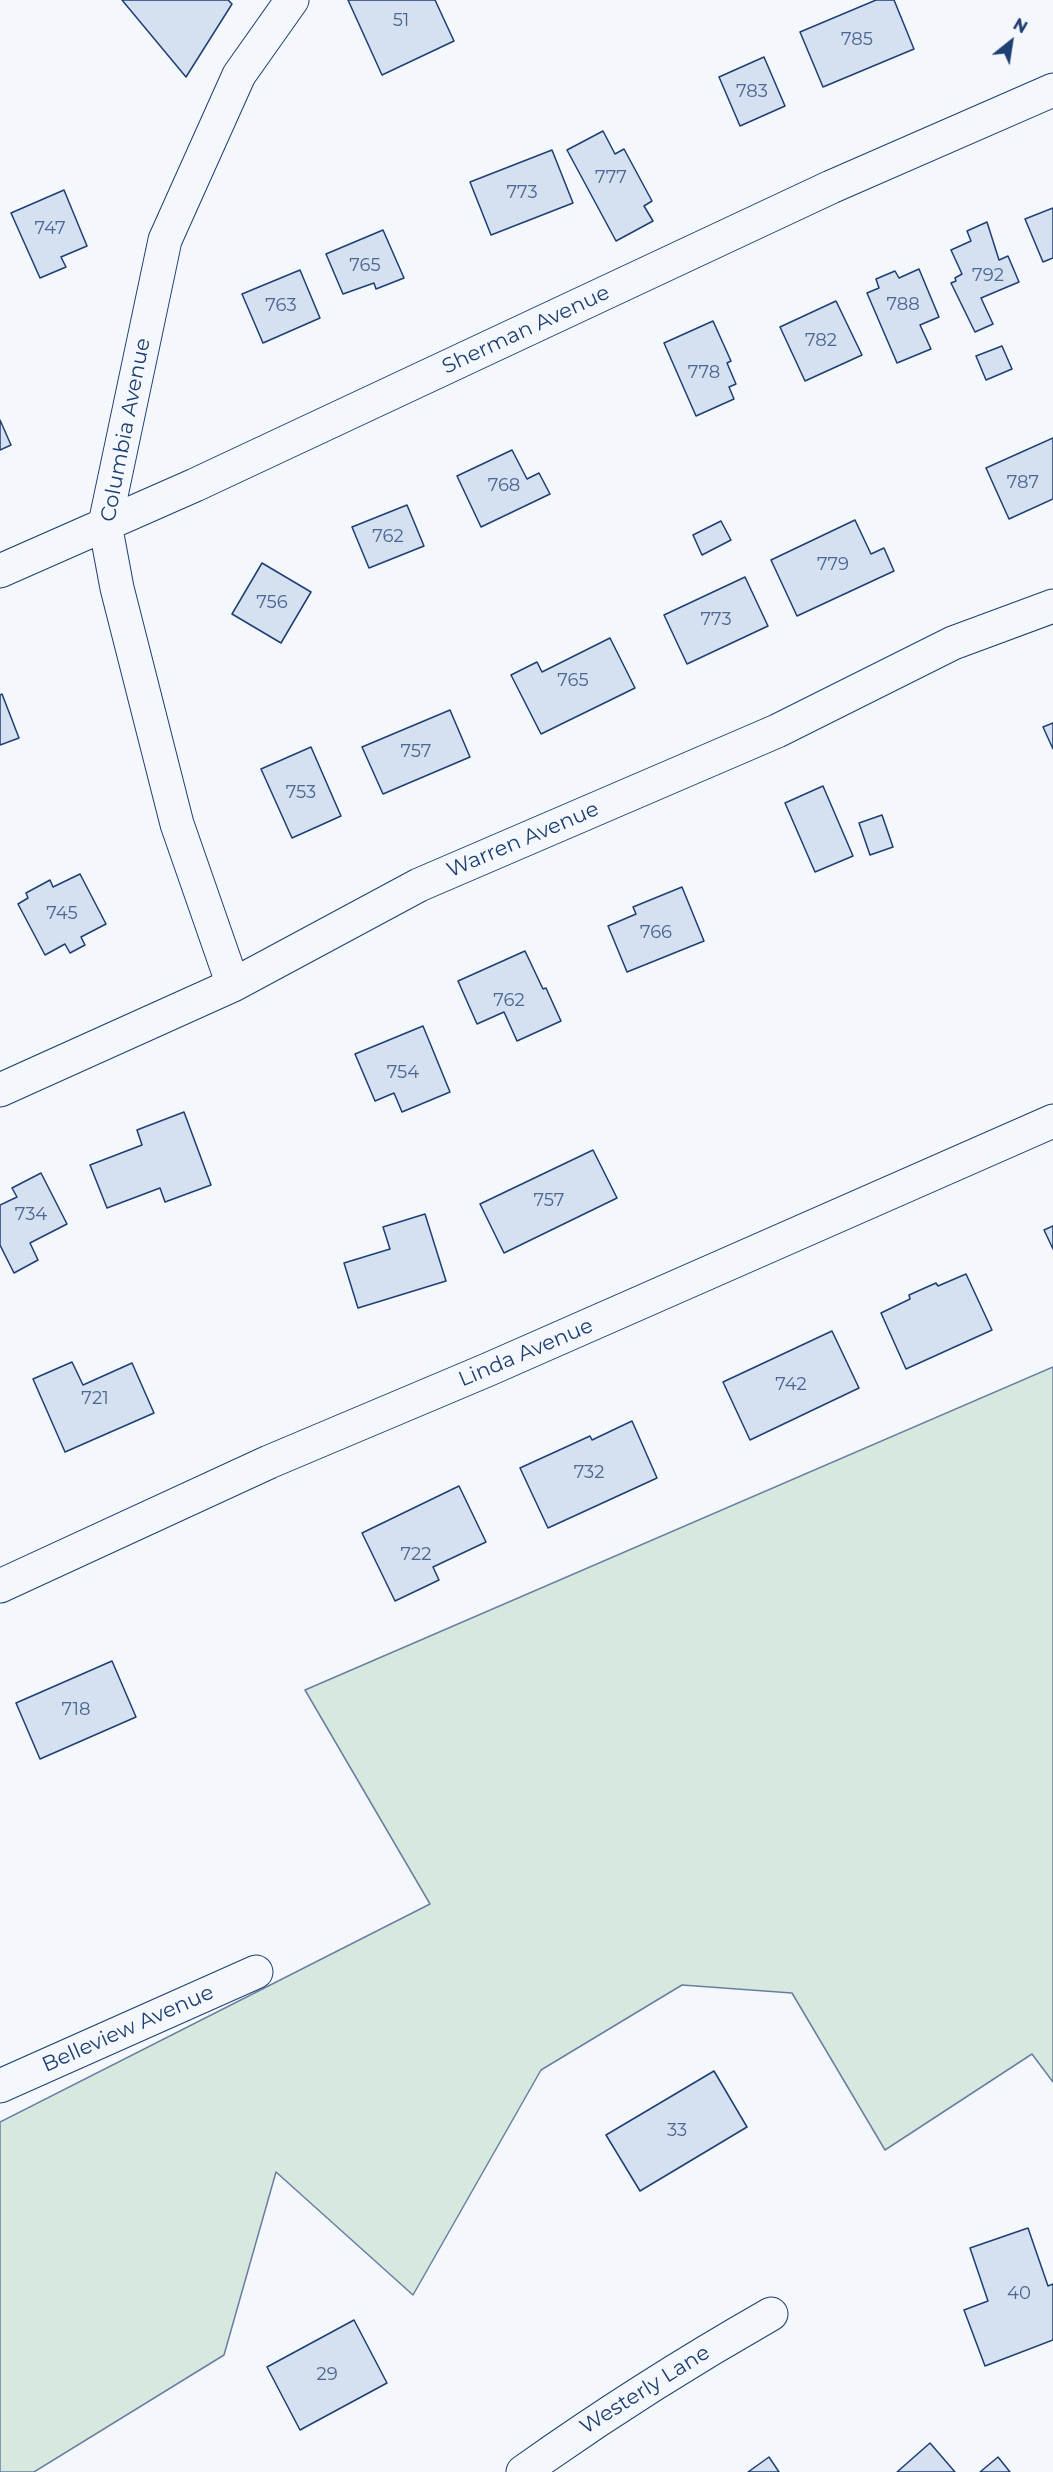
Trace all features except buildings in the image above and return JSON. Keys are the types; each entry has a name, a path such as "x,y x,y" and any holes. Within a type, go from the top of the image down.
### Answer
{"street":[{"name":"Columbia Avenue","path":"233,985 177,825 117,588 105,524 165,240 239,75 292,0"},
{"name":"Sherman Avenue","path":"0,571 195,485 831,187 1053,90"},
{"name":"Warren Avenue","path":"0,1090 233,985 419,885 777,731 953,643 1053,606"},
{"name":"Linda Avenue","path":"0,1586 269,1462 487,1370 1053,1121"},
{"name":"Belleview Avenue","path":"0,2086 256,1972"},
{"name":"Westerly Lane","path":"523,2472 568,2439 693,2358 771,2314"}],"shaded area":[{"path":"1053,1367 1053,2082 1032,2054 885,2150 792,1993 682,1985 541,2070 413,2295 276,2172 224,2355 34,2472 0,2472 0,2122 430,1904 305,1690"}]}
